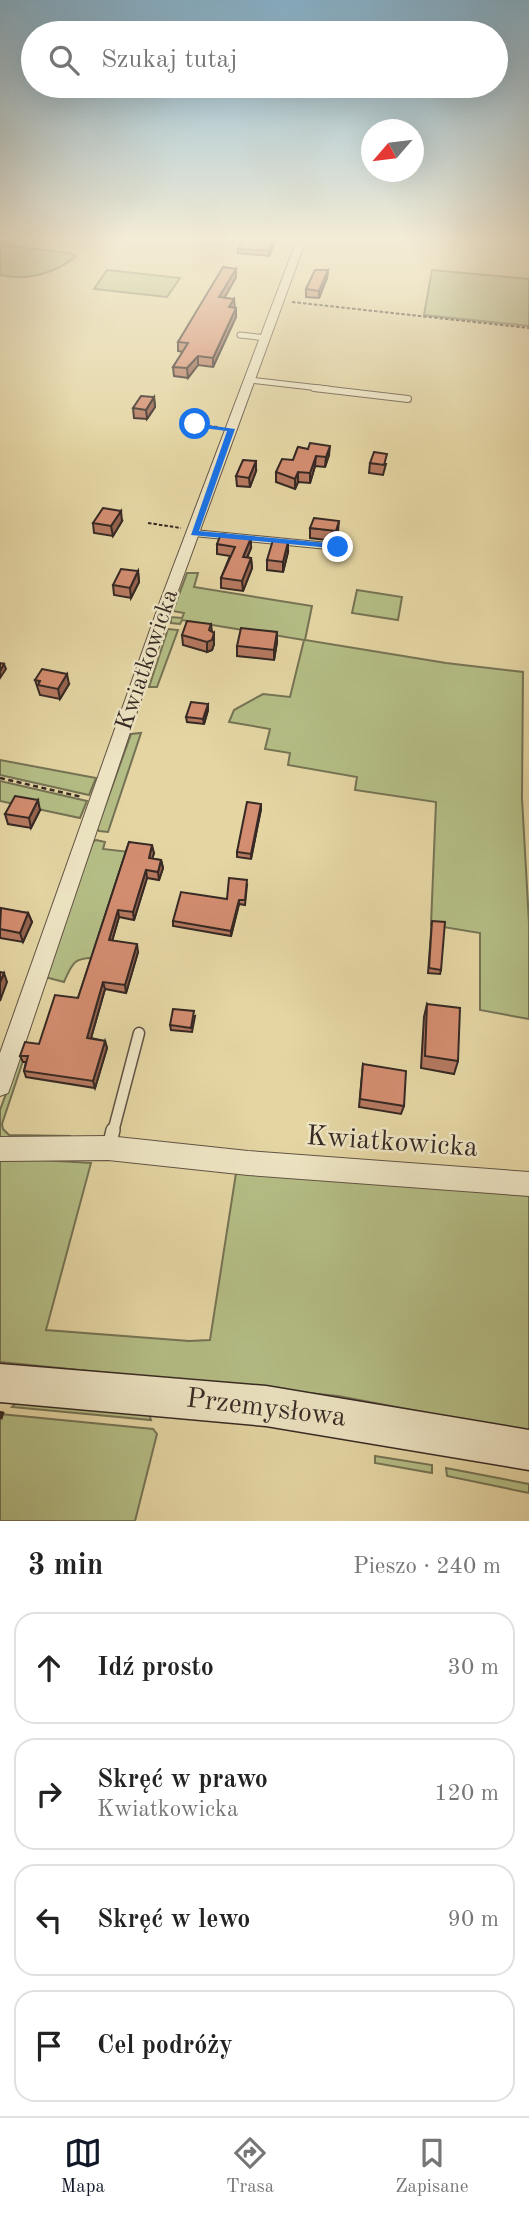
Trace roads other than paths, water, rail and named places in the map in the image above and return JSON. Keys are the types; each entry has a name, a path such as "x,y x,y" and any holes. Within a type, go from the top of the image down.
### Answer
{"main road":[{"name":"Przemysłowa","path":"0,1383 266,1406 529,1450"}],"street":[{"name":"Kwiatkowicka","path":"0,1086 168,599 266,338 282,308"},
{"name":"Kwiatkowicka","path":"0,1149 108,1148 248,1163 529,1184"}],"lane":[{"path":"240,335 266,338"},
{"path":"250,380 408,399"},
{"path":"195,532 338,547"},
{"path":"108,1148 139,1033"}]}
